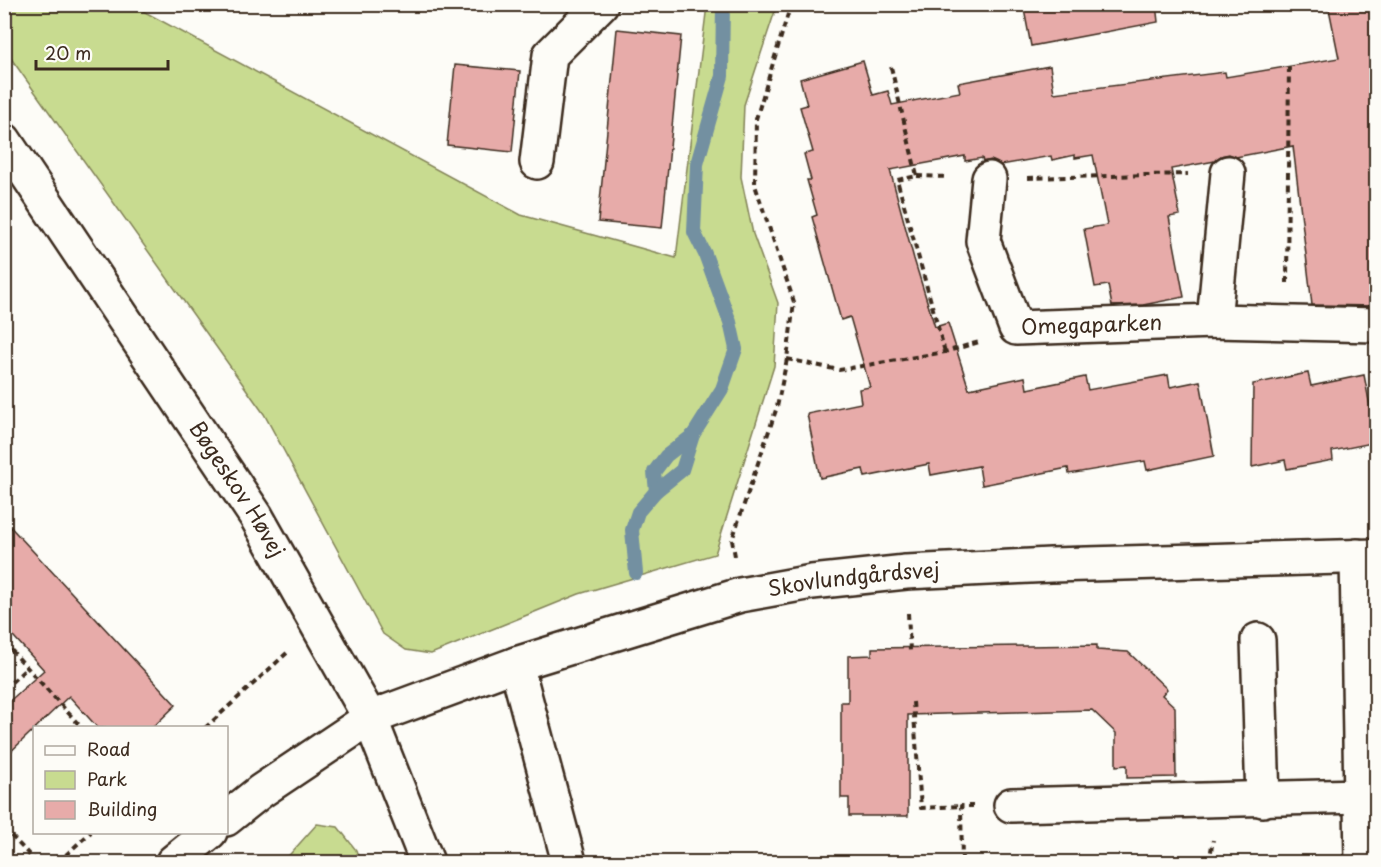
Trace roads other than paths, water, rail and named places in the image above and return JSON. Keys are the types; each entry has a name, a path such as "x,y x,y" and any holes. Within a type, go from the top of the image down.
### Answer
{"street":[{"path":"537,162 550,55 601,4"},
{"name":"Bøgeskov Høvej","path":"4,140 256,516 370,718 427,862"},
{"path":"1214,321 1228,173"},
{"name":"Omegaparken","path":"989,179 984,241 1016,328 1214,321 1377,325"},
{"name":"Skovlundgårdsvej","path":"228,824 261,791 370,718 516,664 740,595 812,582 906,572 1051,565 1367,556 1361,796 1362,862"},
{"path":"1258,640 1263,800"},
{"path":"516,664 569,862"},
{"path":"1011,805 1361,796"},
{"name":"Skovlundgårdsvej","path":"174,862 214,838"}],"waterway":[{"path":"636,573 632,530 638,512 656,491 682,470 693,435 722,389 736,349 730,322 705,254 694,232 697,164 722,76 723,4"},
{"path":"656,491 654,472 666,456 693,435"}]}
